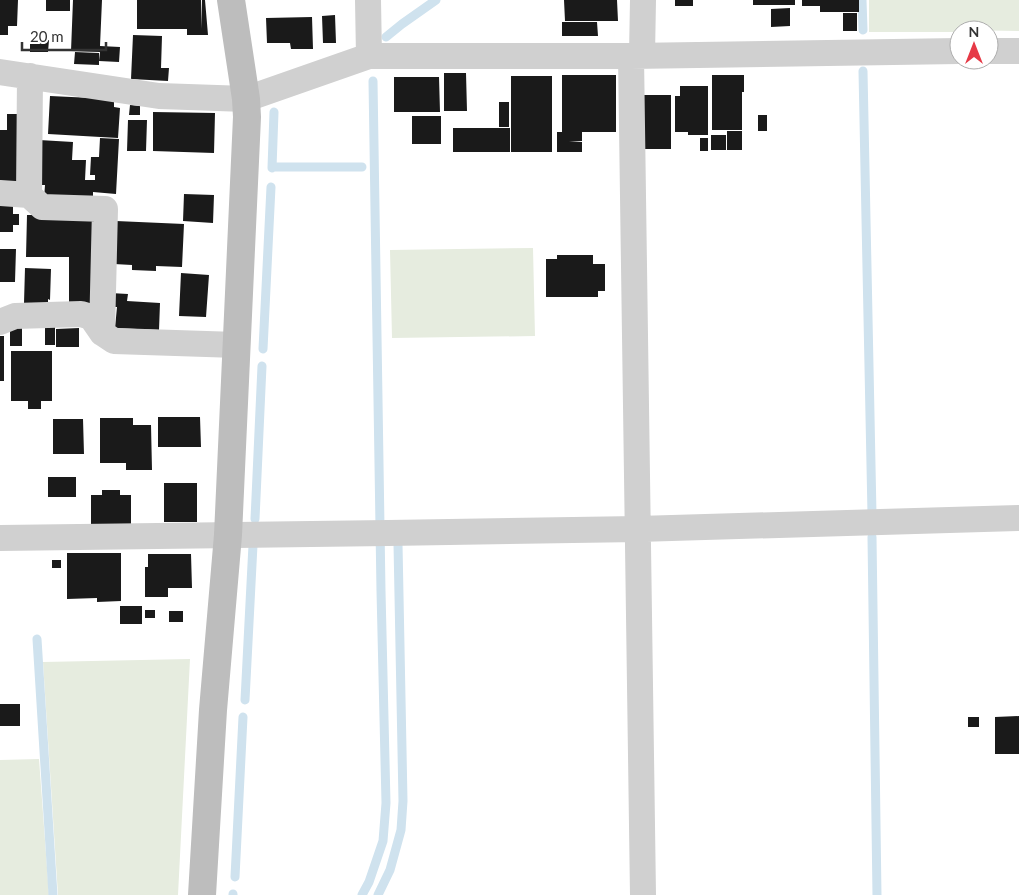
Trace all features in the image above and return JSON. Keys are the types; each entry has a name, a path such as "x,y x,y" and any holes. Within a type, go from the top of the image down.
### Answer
{"street":[{"path":"202,895 213,710 228,535 247,117 231,0"},
{"path":"368,0 369,56"},
{"path":"643,0 636,55 638,529 643,895"},
{"path":"999,51 1019,50"},
{"path":"0,72 159,96 246,99 369,56 949,51"},
{"path":"29,195 30,76"},
{"path":"0,193 29,195 42,207 105,209 102,333"},
{"path":"0,322 15,316 80,314 90,317 102,333 114,341 236,345"},
{"path":"0,538 638,529 1019,518"}],"shaded area":[{"path":"869,0 1019,0 1019,31 999,31 999,20 949,20 949,32 869,32"},
{"path":"533,248 535,336 392,338 390,250"},
{"path":"190,659 178,895 58,895 43,662"},
{"path":"39,759 49,895 0,895 0,760"}],"building":[{"path":"0,0 18,0 17,26 8,26 8,35 0,35"},
{"path":"46,0 70,0 70,11 46,11"},
{"path":"73,0 102,0 100,46 120,47 119,62 99,61 100,52 71,51"},
{"path":"137,0 201,0 201,29 202,0 205,0 208,35 187,35 187,29 137,29"},
{"path":"564,0 617,0 618,21 565,21"},
{"path":"675,0 693,0 693,6 675,6"},
{"path":"753,0 795,0 795,5 753,5"},
{"path":"802,0 859,0 859,12 820,12 820,6 802,6"},
{"path":"790,8 790,26 771,27 771,9"},
{"path":"843,13 857,13 857,31 843,31"},
{"path":"335,15 336,43 323,43 322,16"},
{"path":"312,17 313,49 291,49 290,43 267,43 266,18"},
{"path":"562,22 597,22 598,36 562,36"},
{"path":"133,35 162,36 161,68 169,68 168,81 131,79"},
{"path":"30,39 49,40 48,52 30,52"},
{"path":"75,52 99,53 99,65 74,64"},
{"path":"444,73 466,73 467,111 444,111"},
{"path":"562,75 616,75 616,132 582,132 582,141 569,142 582,142 582,152 557,152 557,132 562,132"},
{"path":"712,75 744,75 742,130 712,130"},
{"path":"511,76 552,76 552,152 511,152"},
{"path":"394,77 439,77 440,112 394,112"},
{"path":"680,86 708,86 708,135 688,135 688,132 675,132 675,96 680,96"},
{"path":"643,95 671,95 671,149 643,149"},
{"path":"50,96 114,99 114,107 120,108 118,138 48,134"},
{"path":"499,102 509,102 509,127 499,127"},
{"path":"130,105 140,106 140,115 129,115"},
{"path":"153,112 215,113 214,153 153,151"},
{"path":"7,114 20,114 19,183 0,183 0,130 7,130"},
{"path":"758,115 767,115 767,131 758,131"},
{"path":"412,116 441,116 441,144 412,144"},
{"path":"128,120 147,120 146,151 127,151"},
{"path":"453,128 510,128 510,152 453,152"},
{"path":"727,131 742,131 742,150 727,150"},
{"path":"711,135 726,135 726,150 711,150"},
{"path":"100,138 119,139 116,194 93,192 93,201 44,199 45,185 37,185 39,140 73,142 72,160 86,160 85,180 95,180 95,175 90,175 91,157 99,157"},
{"path":"700,138 708,138 708,151 700,151"},
{"path":"184,194 214,195 213,223 183,221"},
{"path":"0,204 13,204 13,214 19,214 19,225 13,225 13,232 0,232"},
{"path":"27,215 94,215 96,303 69,303 69,257 26,257"},
{"path":"116,221 184,224 182,267 156,266 156,271 132,270 132,265 114,264"},
{"path":"0,249 16,249 15,282 0,282"},
{"path":"557,255 593,255 593,264 605,264 605,291 598,291 598,297 546,297 546,259 557,259"},
{"path":"25,268 51,269 50,300 48,299 48,303 24,303"},
{"path":"181,273 209,275 206,317 179,316"},
{"path":"110,293 128,294 127,301 160,303 159,330 115,328 117,307 109,307"},
{"path":"10,324 22,324 22,346 10,346"},
{"path":"55,326 55,345 45,345 45,327"},
{"path":"79,328 79,347 56,347 56,329"},
{"path":"0,336 4,336 4,381 0,381"},
{"path":"11,351 52,351 52,401 41,401 41,409 28,409 28,401 11,401"},
{"path":"158,417 200,417 201,447 158,447"},
{"path":"100,418 133,418 133,425 151,425 152,470 126,470 126,463 100,463"},
{"path":"53,419 83,419 84,454 53,454"},
{"path":"48,477 76,477 76,497 48,497"},
{"path":"164,483 197,483 197,522 164,522"},
{"path":"102,490 120,490 120,495 131,495 131,524 91,524 91,495 102,495"},
{"path":"67,553 121,553 121,601 97,602 97,598 67,599"},
{"path":"148,554 191,554 192,588 168,588 168,597 145,597 145,567 148,567"},
{"path":"52,560 61,560 61,568 52,568"},
{"path":"120,606 142,606 142,624 120,624"},
{"path":"145,610 155,610 155,618 145,618"},
{"path":"169,611 183,611 183,622 169,622"},
{"path":"0,704 20,704 20,726 0,726"},
{"path":"1019,716 1019,754 995,754 995,717"},
{"path":"968,717 979,717 979,727 968,727"}],"waterway":[{"path":"386,37 436,0"},
{"path":"862,0 863,30"},
{"path":"863,71 872,514"},
{"path":"362,895 369,882 383,841 386,803 373,81"},
{"path":"272,168 274,112"},
{"path":"272,167 362,167"},
{"path":"263,349 271,187"},
{"path":"255,519 262,366"},
{"path":"872,537 877,895"},
{"path":"378,895 390,870 401,830 403,801 398,544"},
{"path":"245,700 253,545"},
{"path":"37,639 53,895"},
{"path":"235,877 243,717"}]}
